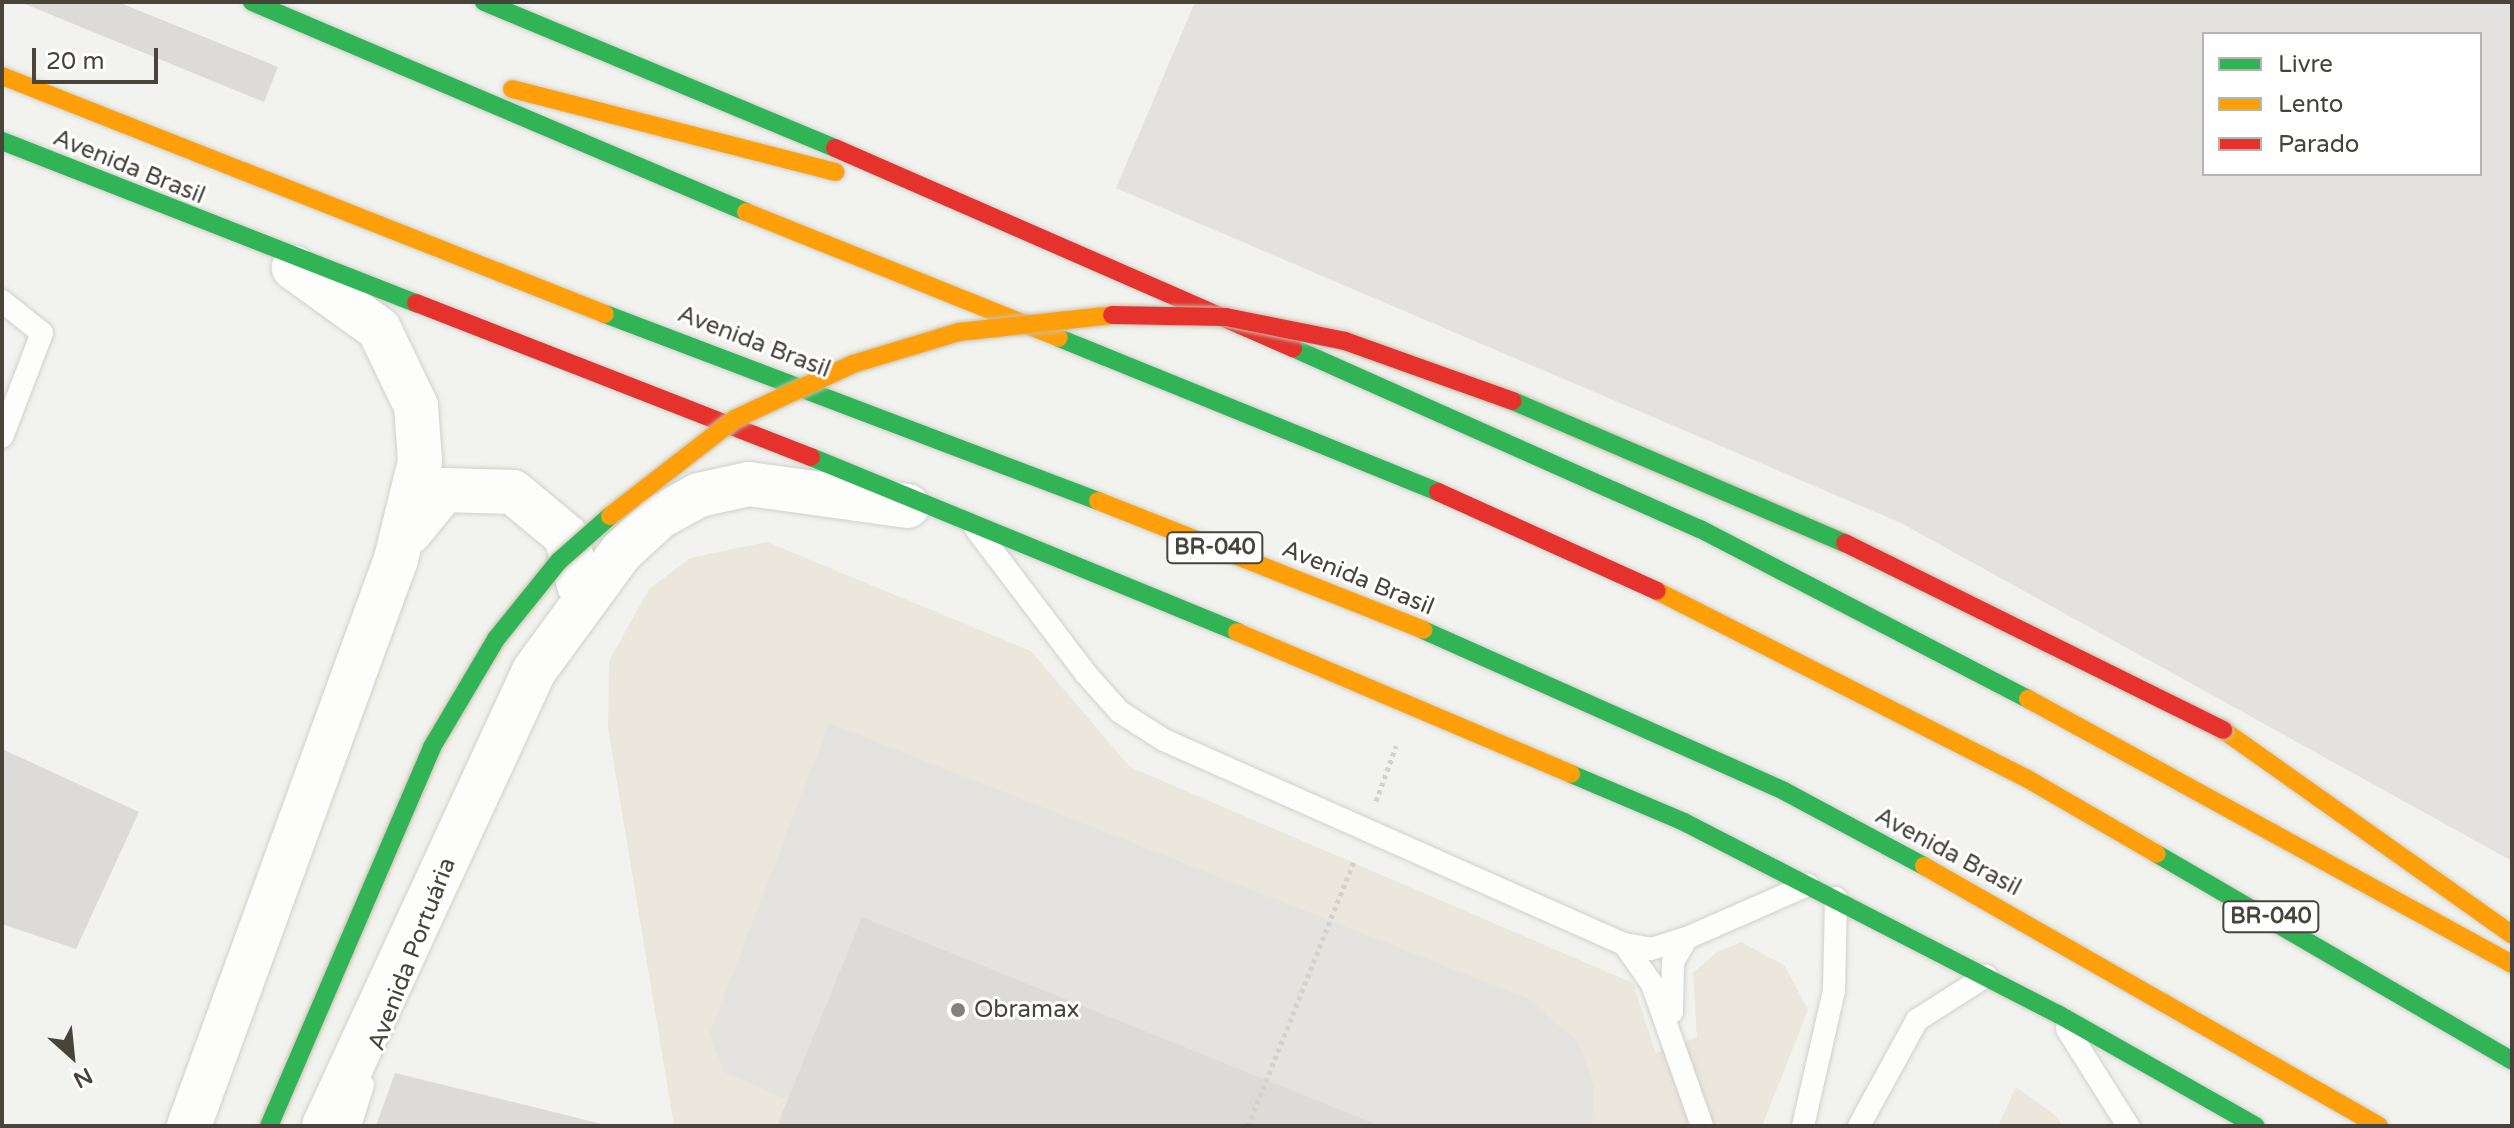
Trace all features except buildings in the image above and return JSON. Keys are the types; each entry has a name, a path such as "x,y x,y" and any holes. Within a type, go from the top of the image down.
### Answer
{"highway":[{"name":"BR-040","path":"252,2 1496,515 1698,610 2026,778 2512,1061"},
{"path":"484,2 986,211 1700,529 2198,787 2512,964"},
{"path":"371,53 986,211"},
{"name":"Avenida Brasil","path":"2,76 396,237 938,438 1593,704 1784,791 1966,888 2379,1126"},
{"name":"Avenida Brasil","path":"2,141 243,240 968,518 1684,822 2058,1014 2256,1126"},
{"path":"269,1126 432,747 496,639 559,561 662,470 735,419 853,364 959,332 1145,311 1238,319 1360,346 1546,413 1905,570 2223,730 2512,935"}],"street":[{"path":"243,240 340,294 379,329 402,365 421,444 396,559"},
{"path":"324,1126 477,783 576,606 659,517 699,495 749,484 968,518"},
{"path":"189,1126 396,559 422,508 444,490 513,492 566,536 580,580 576,606"}],"lane":[{"path":"2,301 42,333 2,437"},
{"path":"968,518 1022,598 1120,712 1164,740 1624,944 1651,949 1687,938 1808,884"},
{"name":"Avenida Portuária","path":"350,1126 477,783"},
{"path":"1803,1126 1834,991 1836,898"},
{"path":"1676,1045 1669,984 1687,938"},
{"path":"1624,944 1652,984 1702,1126"},
{"path":"1859,1126 1917,1020 1986,976"},
{"path":"2058,1014 2128,1126"}],"path":[{"path":"1248,1126 1366,830 1410,708"}],"shaded area":[{"path":"1195,2 2512,2 2512,861 1901,523 1116,188"},
{"path":"767,542 1031,651 1130,767 1633,983 1656,1053 1697,1037 1693,973 1717,952 1741,942 1785,966 1808,1010 1762,1126 674,1126 608,728 609,661 649,589 690,558"},
{"path":"829,723 1529,999 1578,1042 1594,1086 1592,1126 846,1126 724,1072 710,1033"},
{"path":"2016,1087 2056,1116 2063,1126 1998,1126"}],"traffic: fast":[{"path":"252,2 746,212"},
{"path":"484,2 835,148"},
{"path":"2,141 416,303"},
{"path":"605,314 1098,501"},
{"path":"1059,338 1438,492"},
{"path":"1293,348 1700,529 2028,699"},
{"path":"1513,401 1845,543"},
{"path":"811,457 1237,632"},
{"path":"269,1126 432,747 496,639 559,561 610,516"},
{"path":"1423,630 1784,791 1924,866"},
{"path":"1571,774 1684,822 2058,1014 2256,1126"},
{"path":"2157,854 2512,1061"}],"traffic: slow":[{"path":"2,76 605,314"},
{"path":"512,89 836,172"},
{"path":"746,212 1059,338"},
{"path":"610,516 735,419 853,364 959,332 1112,315"},
{"path":"1098,501 1423,630"},
{"path":"1657,591 2026,778 2157,854"},
{"path":"1237,632 1571,774"},
{"path":"2028,699 2512,964"},
{"path":"2223,730 2512,935"},
{"path":"1924,866 2379,1126"}],"traffic: jam":[{"path":"835,148 1293,348"},
{"path":"416,303 811,457"},
{"path":"1112,315 1226,317 1345,341 1513,401"},
{"path":"1438,492 1657,591"},
{"path":"1845,543 2223,730"}],"place":[{"name":"Obramax","path":"958,1010"}]}
